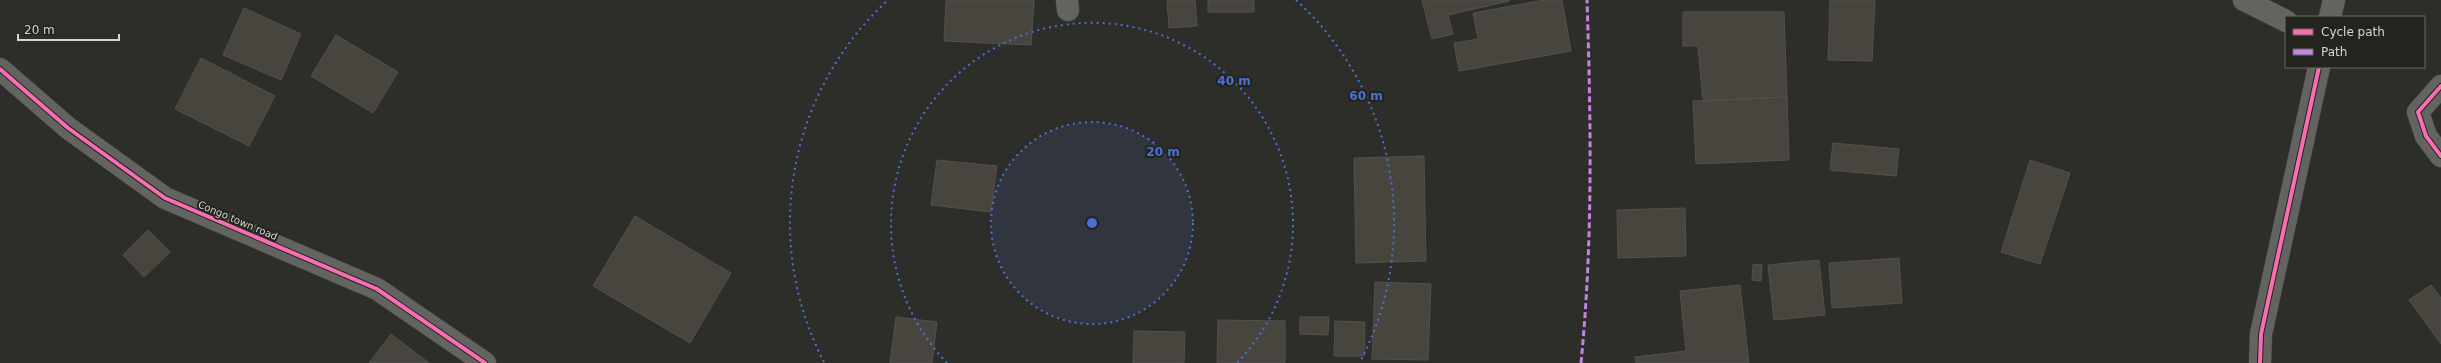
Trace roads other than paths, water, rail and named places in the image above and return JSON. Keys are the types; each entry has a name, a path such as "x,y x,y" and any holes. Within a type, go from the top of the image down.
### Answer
{"street":[{"path":"2244,0 2285,20"},
{"path":"2330,16 2334,0"},
{"path":"2260,363 2262,334 2319,68"},
{"name":"Congo town road","path":"0,69 68,128 165,198 377,289 485,363"},
{"path":"2441,86 2418,112 2426,136 2441,156"}]}
